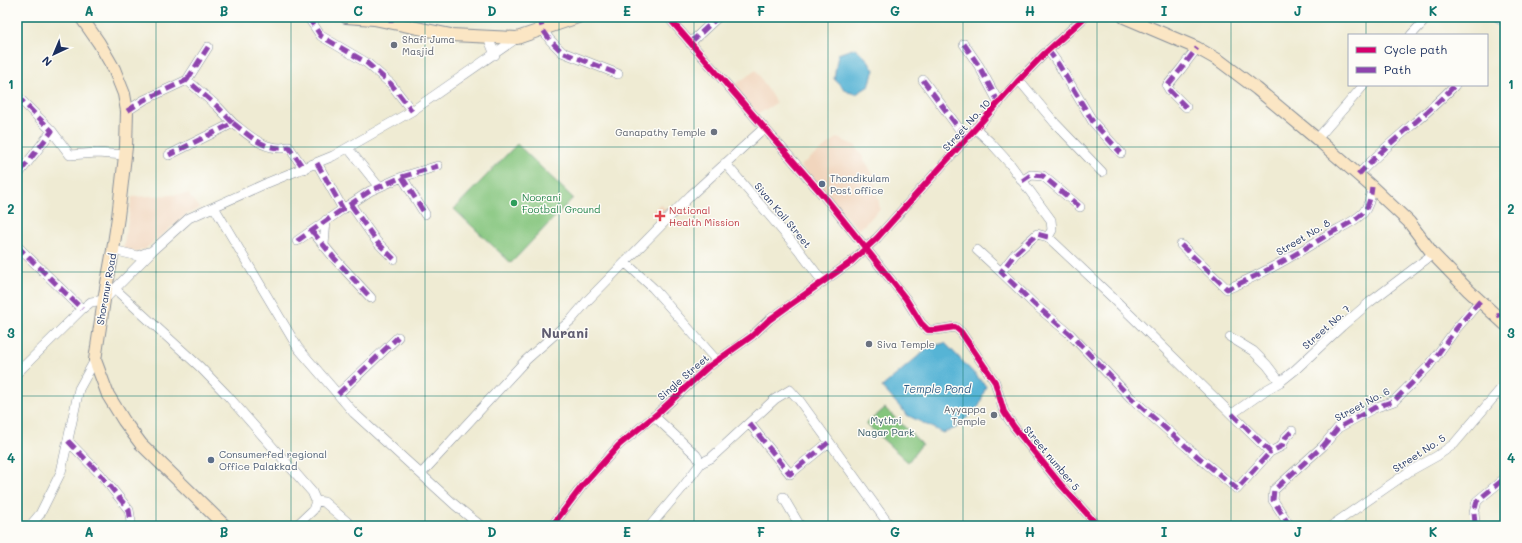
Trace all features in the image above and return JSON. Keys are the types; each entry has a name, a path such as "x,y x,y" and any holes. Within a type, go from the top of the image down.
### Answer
{"street":[{"name":"Shoranur Road","path":"81,17 99,43 114,70 124,94 127,111 125,155 113,250 95,360 108,395 124,421 141,444 225,526"},
{"path":"308,17 321,36 367,63 391,84 412,111"},
{"path":"346,17 391,20 451,35 517,38 578,17"},
{"path":"539,17 543,30 550,40 562,52 618,74"},
{"path":"668,17 828,201 866,249"},
{"path":"690,43 718,17"},
{"name":"Street No. 10","path":"866,249 932,178 975,128 1048,50 1084,17"},
{"path":"1124,17 1197,48 1220,61 1257,89 1317,138 1372,187 1409,222 1433,254 1480,300 1502,318"},
{"path":"1412,34 1428,17"},
{"path":"1498,17 1505,21"},
{"path":"488,37 495,55"},
{"path":"17,373 82,309 91,302 104,300 153,250 189,218 267,183 304,169 348,148 412,111 495,55 517,38"},
{"path":"964,44 979,66 999,103"},
{"path":"127,111 144,100 187,80 208,47"},
{"path":"1186,106 1170,91 1167,86 1197,48"},
{"path":"1048,50 1094,122 1121,153"},
{"path":"187,80 218,107 233,123 259,144 281,149 289,147 304,169"},
{"path":"924,80 966,138"},
{"path":"1020,80 1055,123 1102,172"},
{"path":"1317,138 1363,86"},
{"path":"1358,174 1389,143 1454,86"},
{"path":"17,96 52,131 70,155 97,153 125,155"},
{"path":"169,155 233,123"},
{"path":"421,474 526,360 571,320 588,300 692,195 764,128"},
{"path":"975,128 1010,164 1051,220 1052,230 1048,237"},
{"path":"17,176 52,131"},
{"path":"348,148 379,187"},
{"path":"317,163 347,207 376,242 394,259"},
{"name":"Sivan Koil Street","path":"725,163 798,249 823,282"},
{"path":"297,241 370,191 402,177 438,166"},
{"path":"1022,181 1031,175 1042,176 1080,206"},
{"path":"402,177 426,214"},
{"name":"Street No. 8","path":"1181,245 1227,289 1273,268 1363,213 1369,204 1372,187"},
{"path":"214,207 298,348 370,428 455,505 481,526"},
{"path":"324,245 326,220"},
{"path":"312,231 371,298"},
{"path":"1001,272 1015,254 1037,234 1048,237 1097,282 1270,452"},
{"path":"17,246 82,309"},
{"name":"Single Street","path":"552,526 583,485 619,446 701,373 752,336 769,320 852,262 866,249"},
{"name":"Street number 5","path":"866,249 906,299 921,323 928,330 955,326 961,332 996,382 1004,412 1014,427 1060,485 1098,526"},
{"path":"113,250 138,256 153,250"},
{"path":"977,250 1034,304 1070,334 1131,398 1237,489 1270,452 1282,446 1292,431"},
{"name":"Street No. 7","path":"1232,414 1280,382 1365,307 1433,254"},
{"path":"626,263 653,288 717,361"},
{"path":"115,289 190,357 217,384 312,492 316,501 313,510 296,526"},
{"name":"Street No. 6","path":"1290,526 1273,500 1274,490 1323,446 1338,428 1374,408 1394,401 1429,366 1456,329 1480,300"},
{"path":"338,394 398,337"},
{"path":"1230,337 1253,351 1267,365 1280,382"},
{"path":"30,526 40,514 61,472 79,389 95,360"},
{"name":"Street No. 5","path":"1330,526 1410,471 1437,456 1454,444 1505,384"},
{"path":"650,526 702,463 710,458 775,399 790,390 799,400 890,526"},
{"path":"654,416 696,455 702,463"},
{"path":"749,423 790,474 829,442"},
{"path":"68,441 101,475 128,510 131,522 130,526"},
{"path":"1474,525 1474,513 1477,501 1505,478"},
{"path":"783,497 800,526"},
{"path":"316,501 324,502 352,526"}],"shaded area":[{"path":"756,70 776,103 757,115 733,86"},
{"path":"837,138 856,146 874,176 880,209 859,230 800,166"},
{"path":"188,194 200,208 186,215 145,249 136,252 123,249 132,197"},
{"name":"National Health Mission","path":"660,204 668,211 660,220 652,212"}],"green space":[{"name":"Noorani Football Ground","path":"517,144 573,198 511,263 454,209"},
{"name":"Mythri Nagar Park","path":"885,408 922,444 908,462 866,424"}],"water":[{"path":"855,48 868,60 874,70 869,86 856,94 848,92 834,79 838,54"},
{"name":"Temple Pond","path":"945,343 986,386 979,406 956,428 943,433 907,415 882,387 929,347"}],"waterway":[{"path":"1485,17 1505,29"}],"marked path":[{"path":"308,17 321,36 367,63 391,84 412,111"},
{"path":"391,17 391,23"},
{"path":"539,17 543,30 550,40 562,52 618,74"},
{"path":"690,43 718,17"},
{"path":"964,44 979,66 999,103"},
{"path":"187,80 208,47"},
{"path":"1186,107 1167,86 1197,48"},
{"path":"1048,50 1059,65 1093,122 1121,153"},
{"path":"127,111 144,100 187,80 218,107 233,123 169,155"},
{"path":"923,80 966,138"},
{"path":"1358,175 1454,86"},
{"path":"17,96 52,131 17,176"},
{"path":"233,123 258,142 273,147 289,147 304,169"},
{"path":"317,163 343,209 370,191 402,177 438,166"},
{"path":"1022,181 1031,175 1043,176 1080,207"},
{"path":"402,177 425,214"},
{"path":"1181,245 1227,289 1253,277 1347,225 1363,213 1367,207 1372,187"},
{"path":"351,205 377,242 394,259"},
{"path":"297,241 343,209"},
{"path":"312,231 335,259 371,298"},
{"path":"1048,237 1037,234 1015,254 1001,272 1034,304 1070,334 1131,398 1237,489 1270,452"},
{"path":"17,246 82,309"},
{"path":"1290,526 1273,500 1274,490 1323,446 1338,428 1374,408 1394,401 1429,366 1456,329 1480,301"},
{"path":"1497,316 1505,313"},
{"path":"338,394 398,337"},
{"path":"1232,414 1270,452 1282,446 1285,438 1292,431"},
{"path":"749,423 790,474 829,442"},
{"path":"68,441 101,475 129,510 131,522 130,526"},
{"path":"1475,523 1474,513 1477,501 1505,478"}],"cycle path":[{"path":"668,17 828,201 906,299 921,323 928,330 955,327 961,332 995,382 1004,412 1014,427 1061,485 1098,526"},
{"path":"552,526 583,485 619,445 658,413 708,367 752,336 769,320 851,262 877,238 1019,80 1043,55 1085,17"}],"place":[{"name":"Shafi Juma Masjid","path":"394,45"},
{"name":"Ganapathy Temple","path":"714,132"},
{"name":"Thondikulam Post office","path":"822,184"},
{"name":"Noorani Football Ground","path":"514,203"},
{"name":"National Health Mission","path":"660,216"},
{"name":"Siva Temple","path":"869,344"},
{"name":"Ayyappa Temple","path":"994,415"},
{"name":"Consumerfed regional Office Palakkad","path":"211,460"}],"district":[{"name":"Nurani","path":"565,333"}]}
